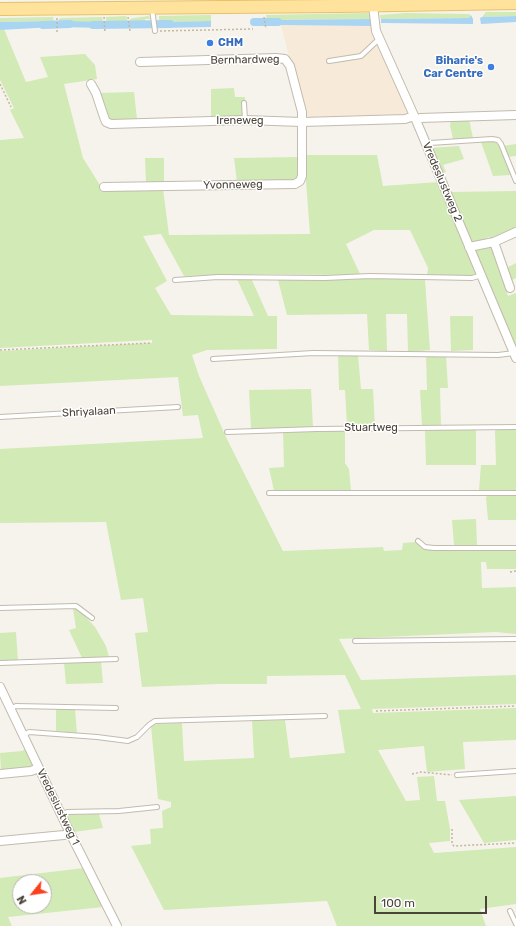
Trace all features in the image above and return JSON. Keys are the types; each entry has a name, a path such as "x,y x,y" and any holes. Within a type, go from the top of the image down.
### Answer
{"main road":[{"path":"0,9 51,5 103,7 264,7 289,3 335,3 374,9 467,2 513,2"}],"street":[{"name":"Vredeslustweg 2","path":"374,9 375,24 380,39 515,355"},
{"name":"Bernhardweg","path":"140,62 285,59 290,66 302,112 302,122"},
{"name":"Ireneweg","path":"91,84 96,93 106,122 111,124 245,120 302,122 516,115"},
{"name":"Yvonneweg","path":"104,188 295,184 300,181 302,176 302,122"},
{"path":"469,247 494,242 516,232"},
{"path":"494,242 510,288"},
{"name":"Vredeslustweg 1","path":"0,687 70,833 117,926"},
{"path":"0,774 31,771 39,768"},
{"path":"0,841 64,835 70,833"}],"lane":[{"path":"151,7 154,31"},
{"path":"330,62 361,56 380,39"},
{"path":"244,103 245,120"},
{"path":"426,145 430,143 492,139 498,140 516,181"},
{"path":"175,280 225,277 325,278 370,276 472,278 482,275"},
{"path":"213,359 313,353 515,355"},
{"name":"Shriyalaan","path":"0,417 178,407"},
{"name":"Stuartweg","path":"227,432 317,429 516,427"},
{"path":"269,493 516,493"},
{"path":"418,541 425,547 434,548 516,548"},
{"path":"0,608 76,606 92,618"},
{"path":"355,641 516,639"},
{"path":"0,663 116,659"},
{"path":"11,708 16,706 116,708"},
{"path":"24,735 29,732 128,741 137,737 149,725 155,722 325,716"},
{"path":"458,775 516,771"},
{"path":"62,814 67,812 119,811 157,807"},
{"path":"510,911 516,924"}],"path":[{"path":"51,5 57,33"},
{"path":"103,7 105,33"},
{"path":"126,7 130,31"},
{"path":"264,7 266,29"},
{"path":"154,31 253,30"},
{"path":"0,84 11,107"},
{"path":"0,350 151,343"},
{"path":"510,572 516,571"},
{"path":"376,711 516,706"},
{"path":"412,774 421,772 458,775"},
{"path":"452,829 452,844 454,846 516,843"}],"shaded area":[{"path":"281,25 371,26 408,109 407,112 404,114 310,117 306,115 303,111"}],"green space":[{"path":"486,12 516,12 516,16 482,17"},
{"path":"368,13 371,19 267,20 266,15"},
{"path":"406,13 471,15 469,18 381,19 380,15"},
{"path":"211,15 211,21 159,22 159,16"},
{"path":"126,16 128,22 106,22 106,17"},
{"path":"149,16 150,19 145,19 145,21 130,22 130,19"},
{"path":"53,17 54,21 0,22 0,18"},
{"path":"102,17 103,22 59,22 59,19 61,18"},
{"path":"4,29 26,82 48,77 40,57 85,54 95,65 97,79 64,84 83,158 103,190 163,189 169,235 310,234 304,155 377,155 383,186 439,182 477,272 475,275 427,276 428,268 410,230 374,230 346,244 360,274 348,275 260,274 184,276 161,234 143,236 167,281 155,288 171,315 254,316 237,279 251,278 268,316 277,316 277,349 207,350 192,355 199,376 226,437 283,551 383,547 384,551 402,550 403,543 416,542 423,549 516,549 516,569 487,569 486,562 481,562 482,588 516,587 516,634 496,632 339,639 361,680 516,675 516,704 372,709 373,713 516,708 516,740 463,742 465,769 427,772 424,746 378,750 406,801 420,800 417,777 434,776 437,801 445,801 450,829 450,841 429,843 434,853 516,847 516,904 480,909 486,926 337,926 327,901 164,910 131,846 151,844 150,829 163,828 162,811 171,807 171,802 158,799 151,726 157,724 182,723 184,761 254,758 252,721 285,720 290,758 345,753 338,710 361,709 345,675 267,676 267,684 142,687 135,633 148,632 143,598 121,600 106,522 0,523 0,449 203,438 198,415 183,416 178,377 0,386 0,351 152,343 152,340 0,348 0,140 24,138 10,110 14,108 0,80 0,30"},
{"path":"234,88 235,97 245,97 246,118 211,119 211,89"},
{"path":"134,92 137,119 107,120 98,93"},
{"path":"469,119 473,138 453,139 450,126 451,120"},
{"path":"493,141 498,144 511,175 493,176 481,142"},
{"path":"516,144 516,156 507,157 503,146"},
{"path":"459,146 464,159 443,165 446,172 442,174 431,148"},
{"path":"299,157 300,176 297,181 237,182 234,158"},
{"path":"145,158 164,158 164,183 146,183"},
{"path":"516,191 516,231 494,241 489,237 474,243 470,242 449,192"},
{"path":"491,245 508,296 516,293 516,344 513,344 473,248"},
{"path":"516,263 516,278 510,281 506,268"},
{"path":"370,278 425,280 430,350 408,352 407,314 386,314 387,351 369,350 367,314 287,315 278,280 347,280"},
{"path":"450,316 473,316 473,350 451,351"},
{"path":"338,354 358,355 361,389 373,389 375,426 347,426 345,390 339,390"},
{"path":"426,356 446,356 448,388 440,388 441,426 422,426 420,390 427,390"},
{"path":"311,389 313,427 251,429 249,390"},
{"path":"476,429 476,465 426,465 425,430"},
{"path":"497,429 516,429 516,491 479,490 481,465 496,465 495,431"},
{"path":"345,430 345,463 349,469 351,491 274,491 269,468 284,467 283,431"},
{"path":"489,495 516,495 516,520 488,520 486,497"},
{"path":"476,519 477,545 454,545 452,520"},
{"path":"77,608 95,627 106,646 109,657 82,658 69,630 76,628 73,609"},
{"path":"16,632 18,661 0,662 0,633"},
{"path":"101,661 103,683 66,684 64,662"},
{"path":"56,708 75,709 77,733 56,731"},
{"path":"27,748 34,762 34,767 1,771 0,753 22,751"},
{"path":"516,796 516,840 484,843 459,800"},
{"path":"99,814 103,828 74,832 66,815"},
{"path":"84,868 103,907 52,912 52,874 34,874"},
{"path":"12,877 12,914 36,914 8,917 12,926 0,926 0,878"}],"water":[{"path":"471,15 473,24 381,23 381,19 469,18"},
{"path":"516,16 516,22 481,24 480,18 482,17"},
{"path":"371,19 371,26 281,25 268,24 267,20"},
{"path":"54,21 54,27 0,30 0,22"},
{"path":"145,21 146,27 131,27 130,22"},
{"path":"211,21 211,27 159,28 159,22"},
{"path":"59,22 103,22 103,28 59,27"},
{"path":"106,22 128,22 129,27 107,27"}],"waterway":[{"path":"254,22 278,22"},
{"path":"43,25 70,24"},
{"path":"93,25 170,24"}],"place":[{"name":"CHM","path":"210,43"},
{"name":"Biharie's Car Centre","path":"491,67"}]}
